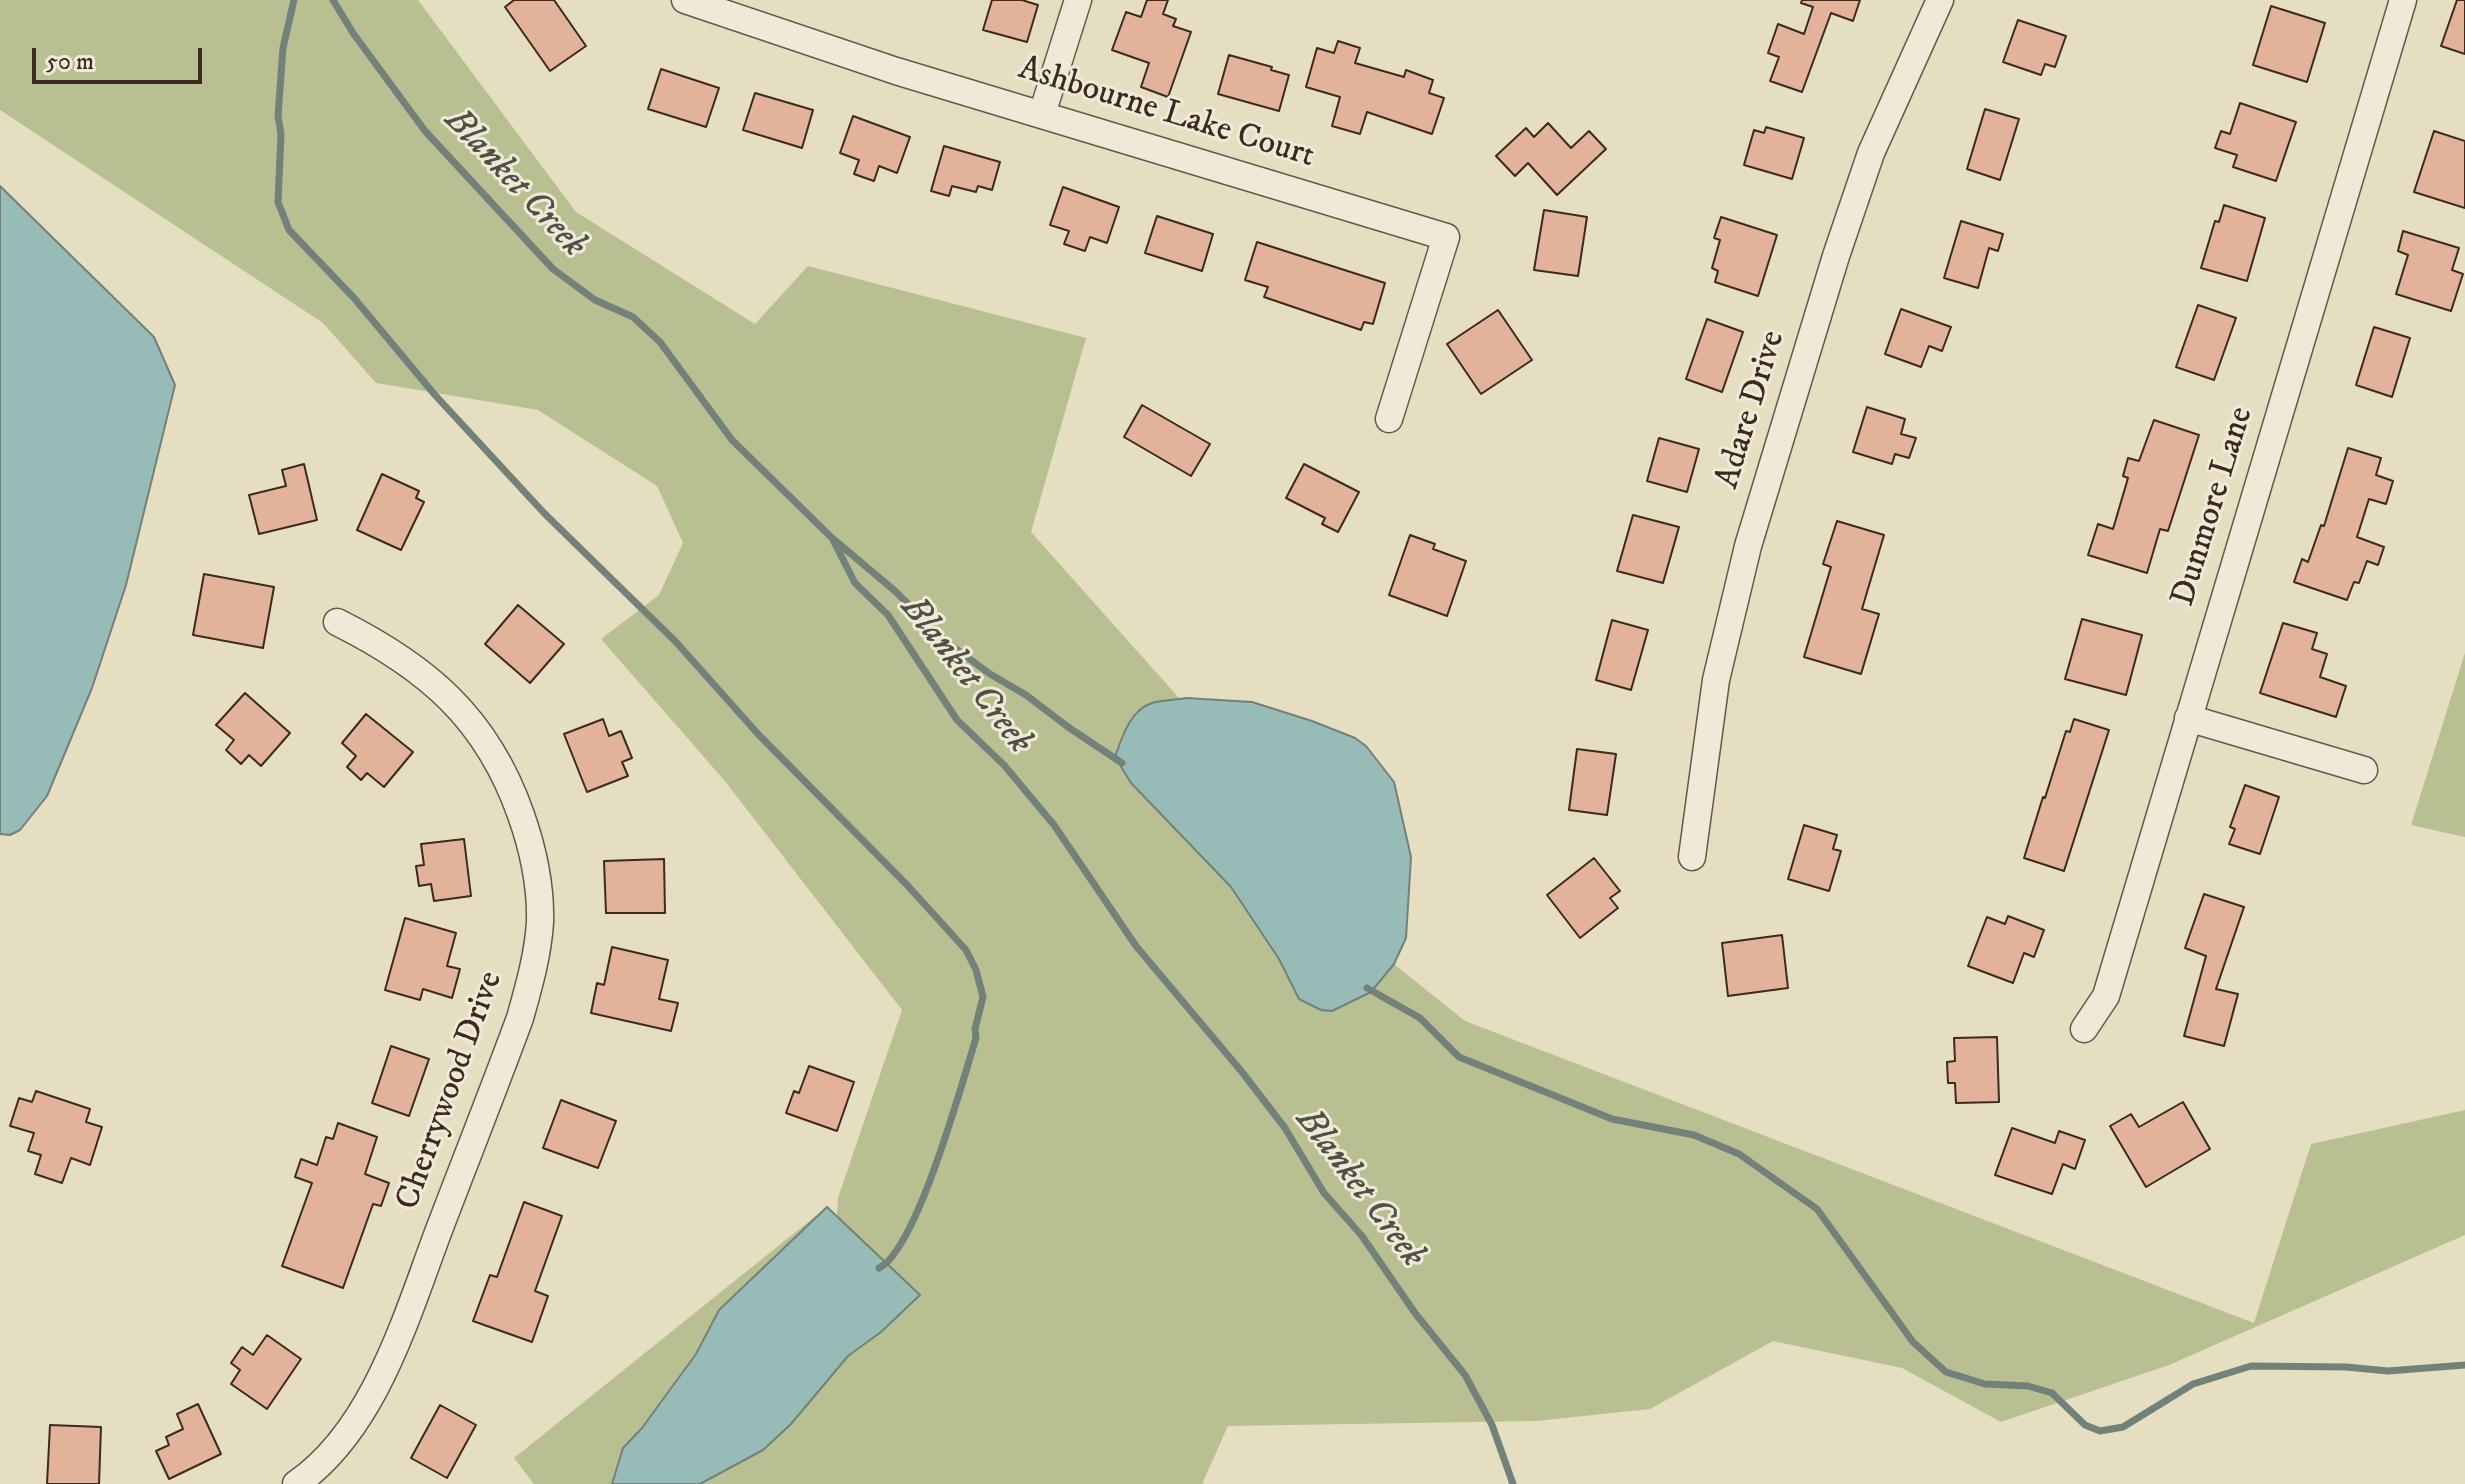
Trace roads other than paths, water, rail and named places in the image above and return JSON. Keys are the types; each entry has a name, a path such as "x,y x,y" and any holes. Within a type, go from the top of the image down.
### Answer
{"street":[{"name":"Ashbourne Lake Court","path":"685,0 896,71 1446,237 1389,419"},
{"path":"1042,114 1078,0"},
{"name":"Adare Drive","path":"1692,857 1716,680 1748,546 1871,153 1940,0"},
{"name":"Dunmore Lane","path":"2084,1029 2106,996 2403,0"},
{"name":"Cherrywood Drive","path":"296,1484 313,1473 352,1427 385,1372 520,1018 535,965 540,922 531,845 515,797 491,749 468,716 445,693 414,668 337,622"},
{"path":"2188,718 2364,770"}],"water":[{"path":"0,186 154,337 175,385 126,585 92,688 47,796 20,830 10,835 0,834"},
{"path":"1186,698 1252,702 1355,738 1366,746 1394,782 1411,857 1406,938 1394,964 1371,992 1332,1011 1321,1010 1299,999 1279,959 1231,887 1131,783 1115,757 1132,718 1152,703"},
{"path":"827,1207 920,1295 881,1332 848,1356 791,1424 763,1450 700,1484 612,1484 623,1448 642,1428 696,1354 719,1310"}],"waterway":[{"path":"294,0 283,48 278,116 281,134 278,202 289,230 354,298 435,395 544,513 676,642 758,734 908,886 966,950 976,970 983,997 975,1029 976,1038 949,1126 923,1199 908,1230 894,1255 879,1268"},
{"name":"Blanket Creek","path":"333,0 353,33 425,131 553,269 595,300 633,317 660,342 732,440 832,538 855,583 888,615 957,720 1004,765 1054,825 1136,946 1285,1128 1324,1193 1362,1236 1415,1313 1465,1375 1492,1425 1513,1484"},
{"path":"832,538 895,591 948,643 1122,763"},
{"path":"1367,988 1420,1018 1459,1057 1612,1119 1694,1135 1739,1154 1817,1209 1913,1342 1946,1372 1985,1384 2028,1386 2052,1393 2085,1425 2100,1431 2123,1427 2193,1384 2251,1366 2346,1367 2388,1371 2465,1365"}]}
